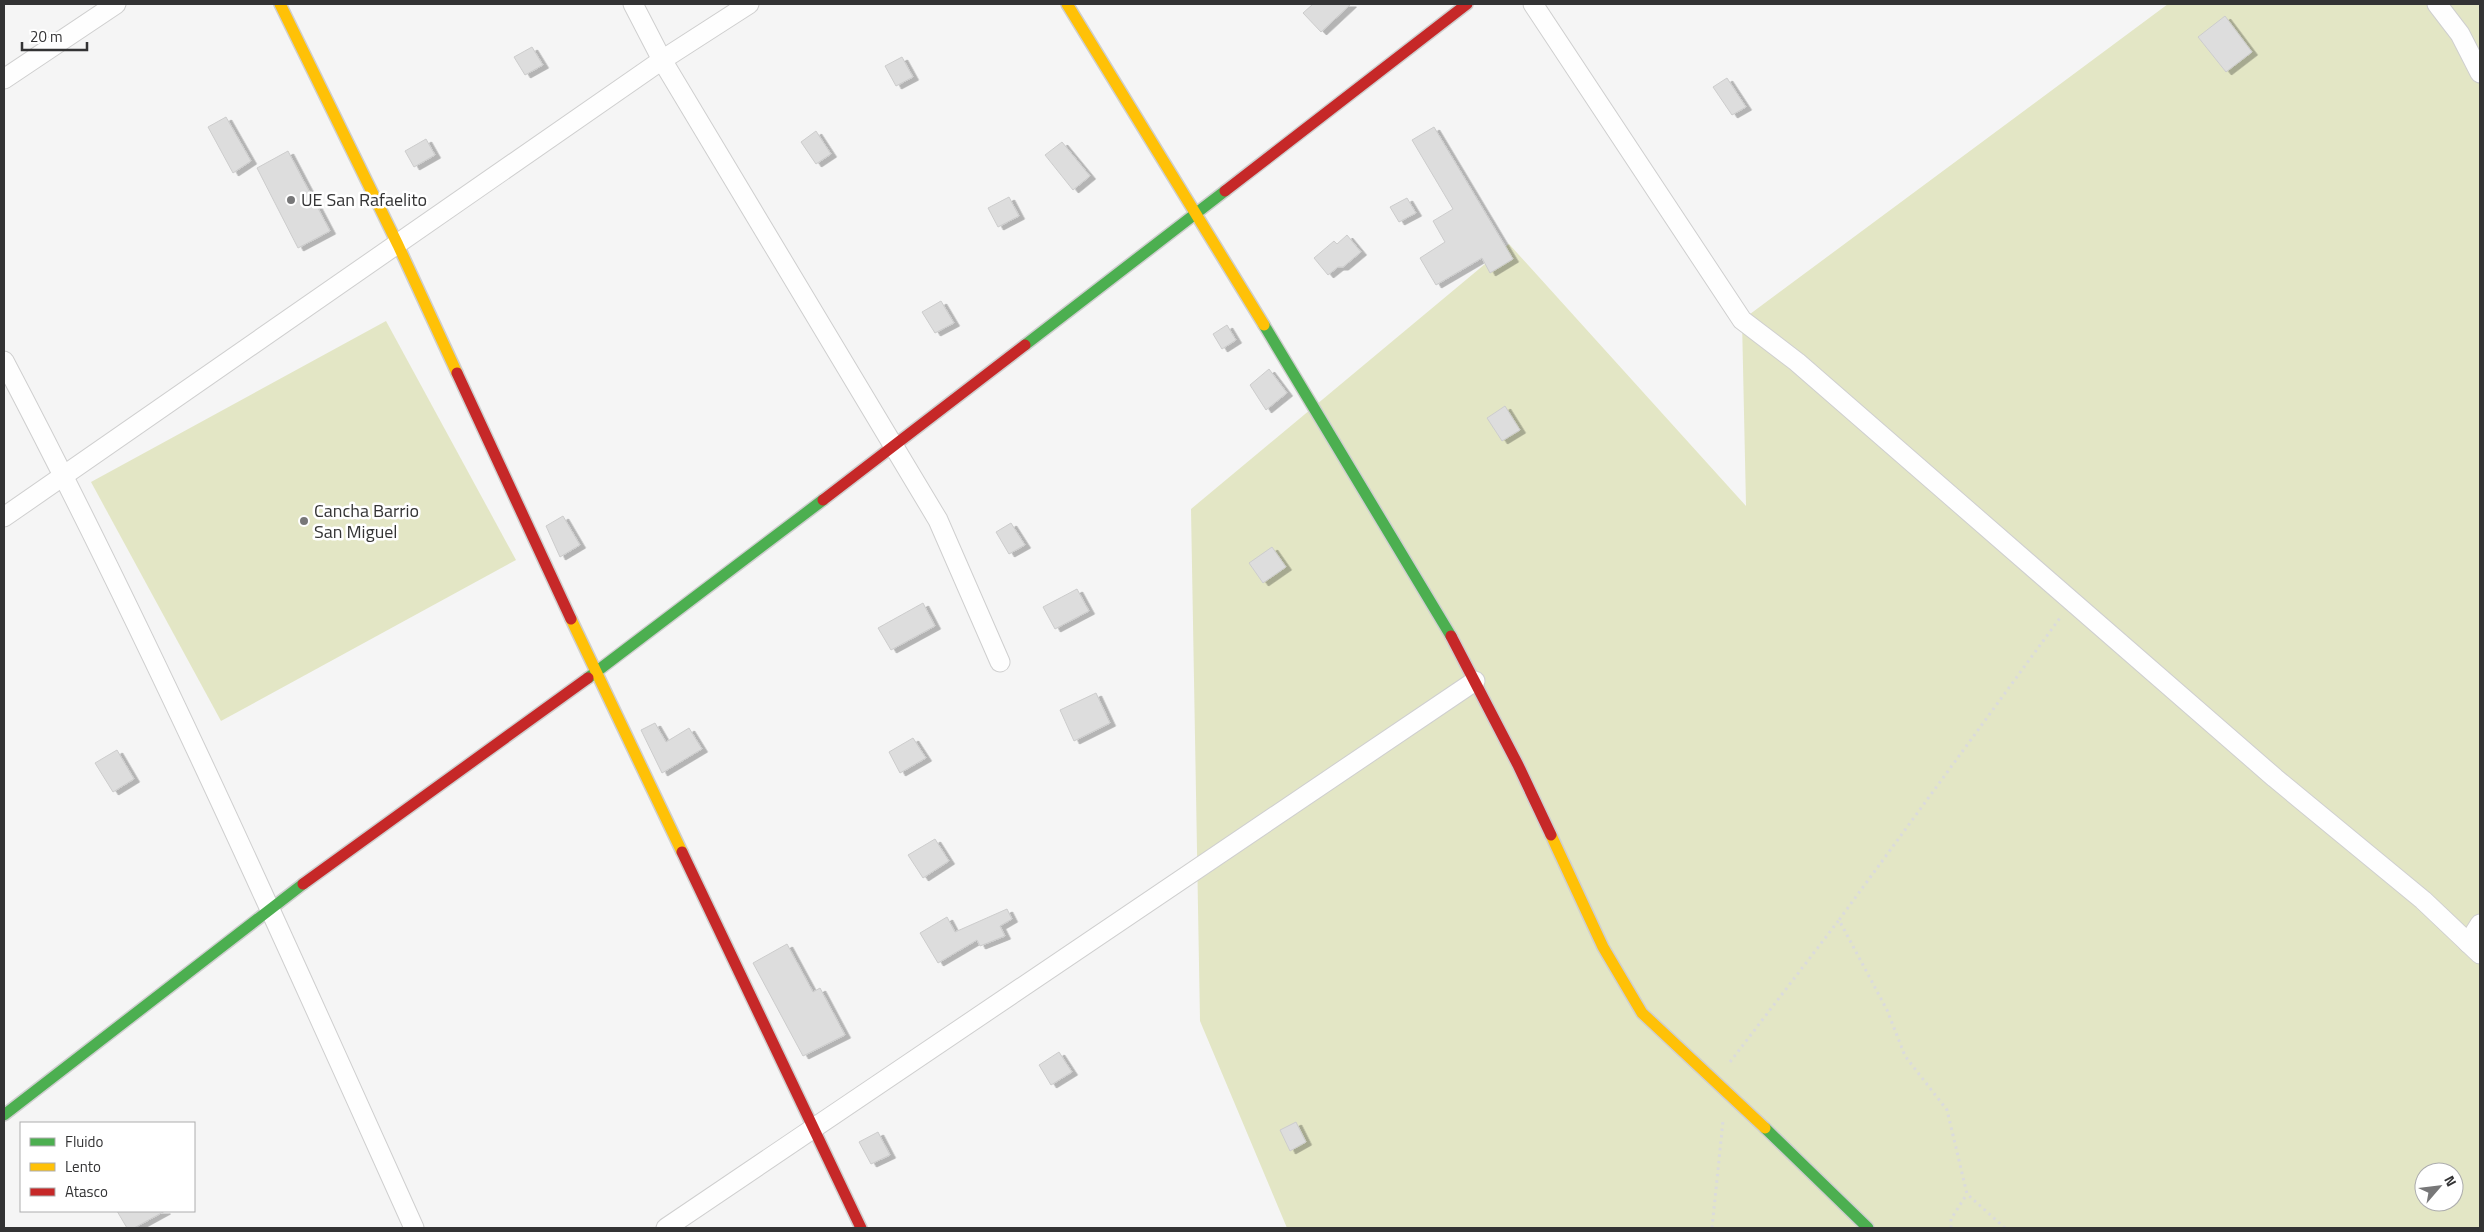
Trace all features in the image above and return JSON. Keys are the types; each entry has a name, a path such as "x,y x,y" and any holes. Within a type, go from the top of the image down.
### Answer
{"main road":[{"path":"280,4 398,245 596,672 861,1228"},
{"path":"1067,4 1197,213 1460,651 1518,765 1602,947 1642,1013 1716,1080 1868,1228"},
{"path":"4,1115 270,908 596,672 893,447 1467,4"}],"street":[{"path":"4,80 116,4"},
{"path":"633,4 662,60 938,520 1000,662"},
{"path":"4,517 662,60 749,4"},
{"path":"1534,4 1742,320 1797,362 2275,778 2423,900 2474,948 2480,924"},
{"path":"2437,4 2460,34 2480,73"},
{"path":"4,361 64,474 270,908 414,1228"},
{"path":"666,1228 815,1130 1475,681"}],"path":[{"path":"1716,1080 1839,920 2072,601"},
{"path":"1839,920 1887,1010 1905,1056 1947,1110 1967,1194 2005,1228"},
{"path":"1712,1228 1724,1123 1722,1114"},
{"path":"1951,1228 1951,1219 1967,1194"}],"green space":[{"path":"2168,4 2480,4 2480,1228 1287,1228 1200,1021 1191,509 1509,244 1746,506 1742,320"},
{"name":"Cancha Barrio San Miguel","path":"386,321 516,560 221,721 91,482"}],"building":[{"path":"1313,4 1351,4 1321,32 1303,13"},
{"path":"2225,16 2252,52 2226,72 2198,37"},
{"path":"532,47 543,65 525,75 514,57"},
{"path":"902,57 913,77 896,86 885,66"},
{"path":"1727,78 1746,107 1732,115 1713,87"},
{"path":"226,117 251,161 233,173 208,127"},
{"path":"1434,127 1513,259 1490,273 1482,258 1436,285 1420,258 1445,242 1433,221 1453,209 1412,140"},
{"path":"816,131 831,154 816,164 801,142"},
{"path":"426,139 435,155 414,167 405,151"},
{"path":"1062,142 1090,176 1073,190 1045,155"},
{"path":"288,151 330,231 298,248 257,168"},
{"path":"1009,197 1019,216 998,227 988,208"},
{"path":"1407,198 1416,213 1399,222 1390,207"},
{"path":"1347,235 1361,252 1343,267 1338,267 1328,275 1314,258 1334,241 1337,244"},
{"path":"941,301 954,323 935,333 922,312"},
{"path":"1227,325 1236,340 1222,349 1213,334"},
{"path":"1269,369 1287,393 1266,410 1250,385"},
{"path":"1505,406 1520,430 1502,441 1487,418"},
{"path":"563,516 580,545 560,557 546,526"},
{"path":"1011,523 1025,545 1009,554 996,532"},
{"path":"1272,547 1286,567 1263,583 1249,563"},
{"path":"1077,589 1089,611 1055,629 1043,607"},
{"path":"923,603 935,626 891,650 878,628"},
{"path":"1096,693 1110,723 1074,741 1060,710"},
{"path":"655,723 666,742 689,728 702,749 662,773 641,730"},
{"path":"913,738 926,758 900,773 889,752"},
{"path":"117,750 134,779 113,792 95,763"},
{"path":"935,839 949,861 923,878 908,855"},
{"path":"1007,909 1012,919 1000,926 1005,936 980,946 977,940 938,963 920,933 947,917 955,932"},
{"path":"787,944 813,992 820,988 845,1035 803,1056 753,963"},
{"path":"1059,1052 1072,1072 1051,1085 1039,1065"},
{"path":"1296,1122 1306,1142 1290,1151 1280,1130"},
{"path":"878,1132 890,1155 871,1164 859,1142"},
{"path":"118,1212 163,1212 134,1228 127,1228"}],"traffic: fast":[{"path":"1025,345 1225,191"},
{"path":"1264,325 1451,636"},
{"path":"588,678 823,500"},
{"path":"4,1115 303,884"},
{"path":"1765,1128 1868,1228"}],"traffic: slow":[{"path":"280,4 398,245 457,373"},
{"path":"1067,4 1264,325"},
{"path":"571,619 682,852"},
{"path":"1551,835 1603,947 1642,1013 1765,1128"}],"traffic: jam":[{"path":"1225,191 1467,4"},
{"path":"823,500 1025,345"},
{"path":"457,373 571,619"},
{"path":"1451,636 1518,765 1551,835"},
{"path":"303,884 588,678"},
{"path":"682,852 861,1228"}],"place":[{"name":"UE San Rafaelito","path":"291,200"},
{"name":"Cancha Barrio San Miguel","path":"304,521"}]}
